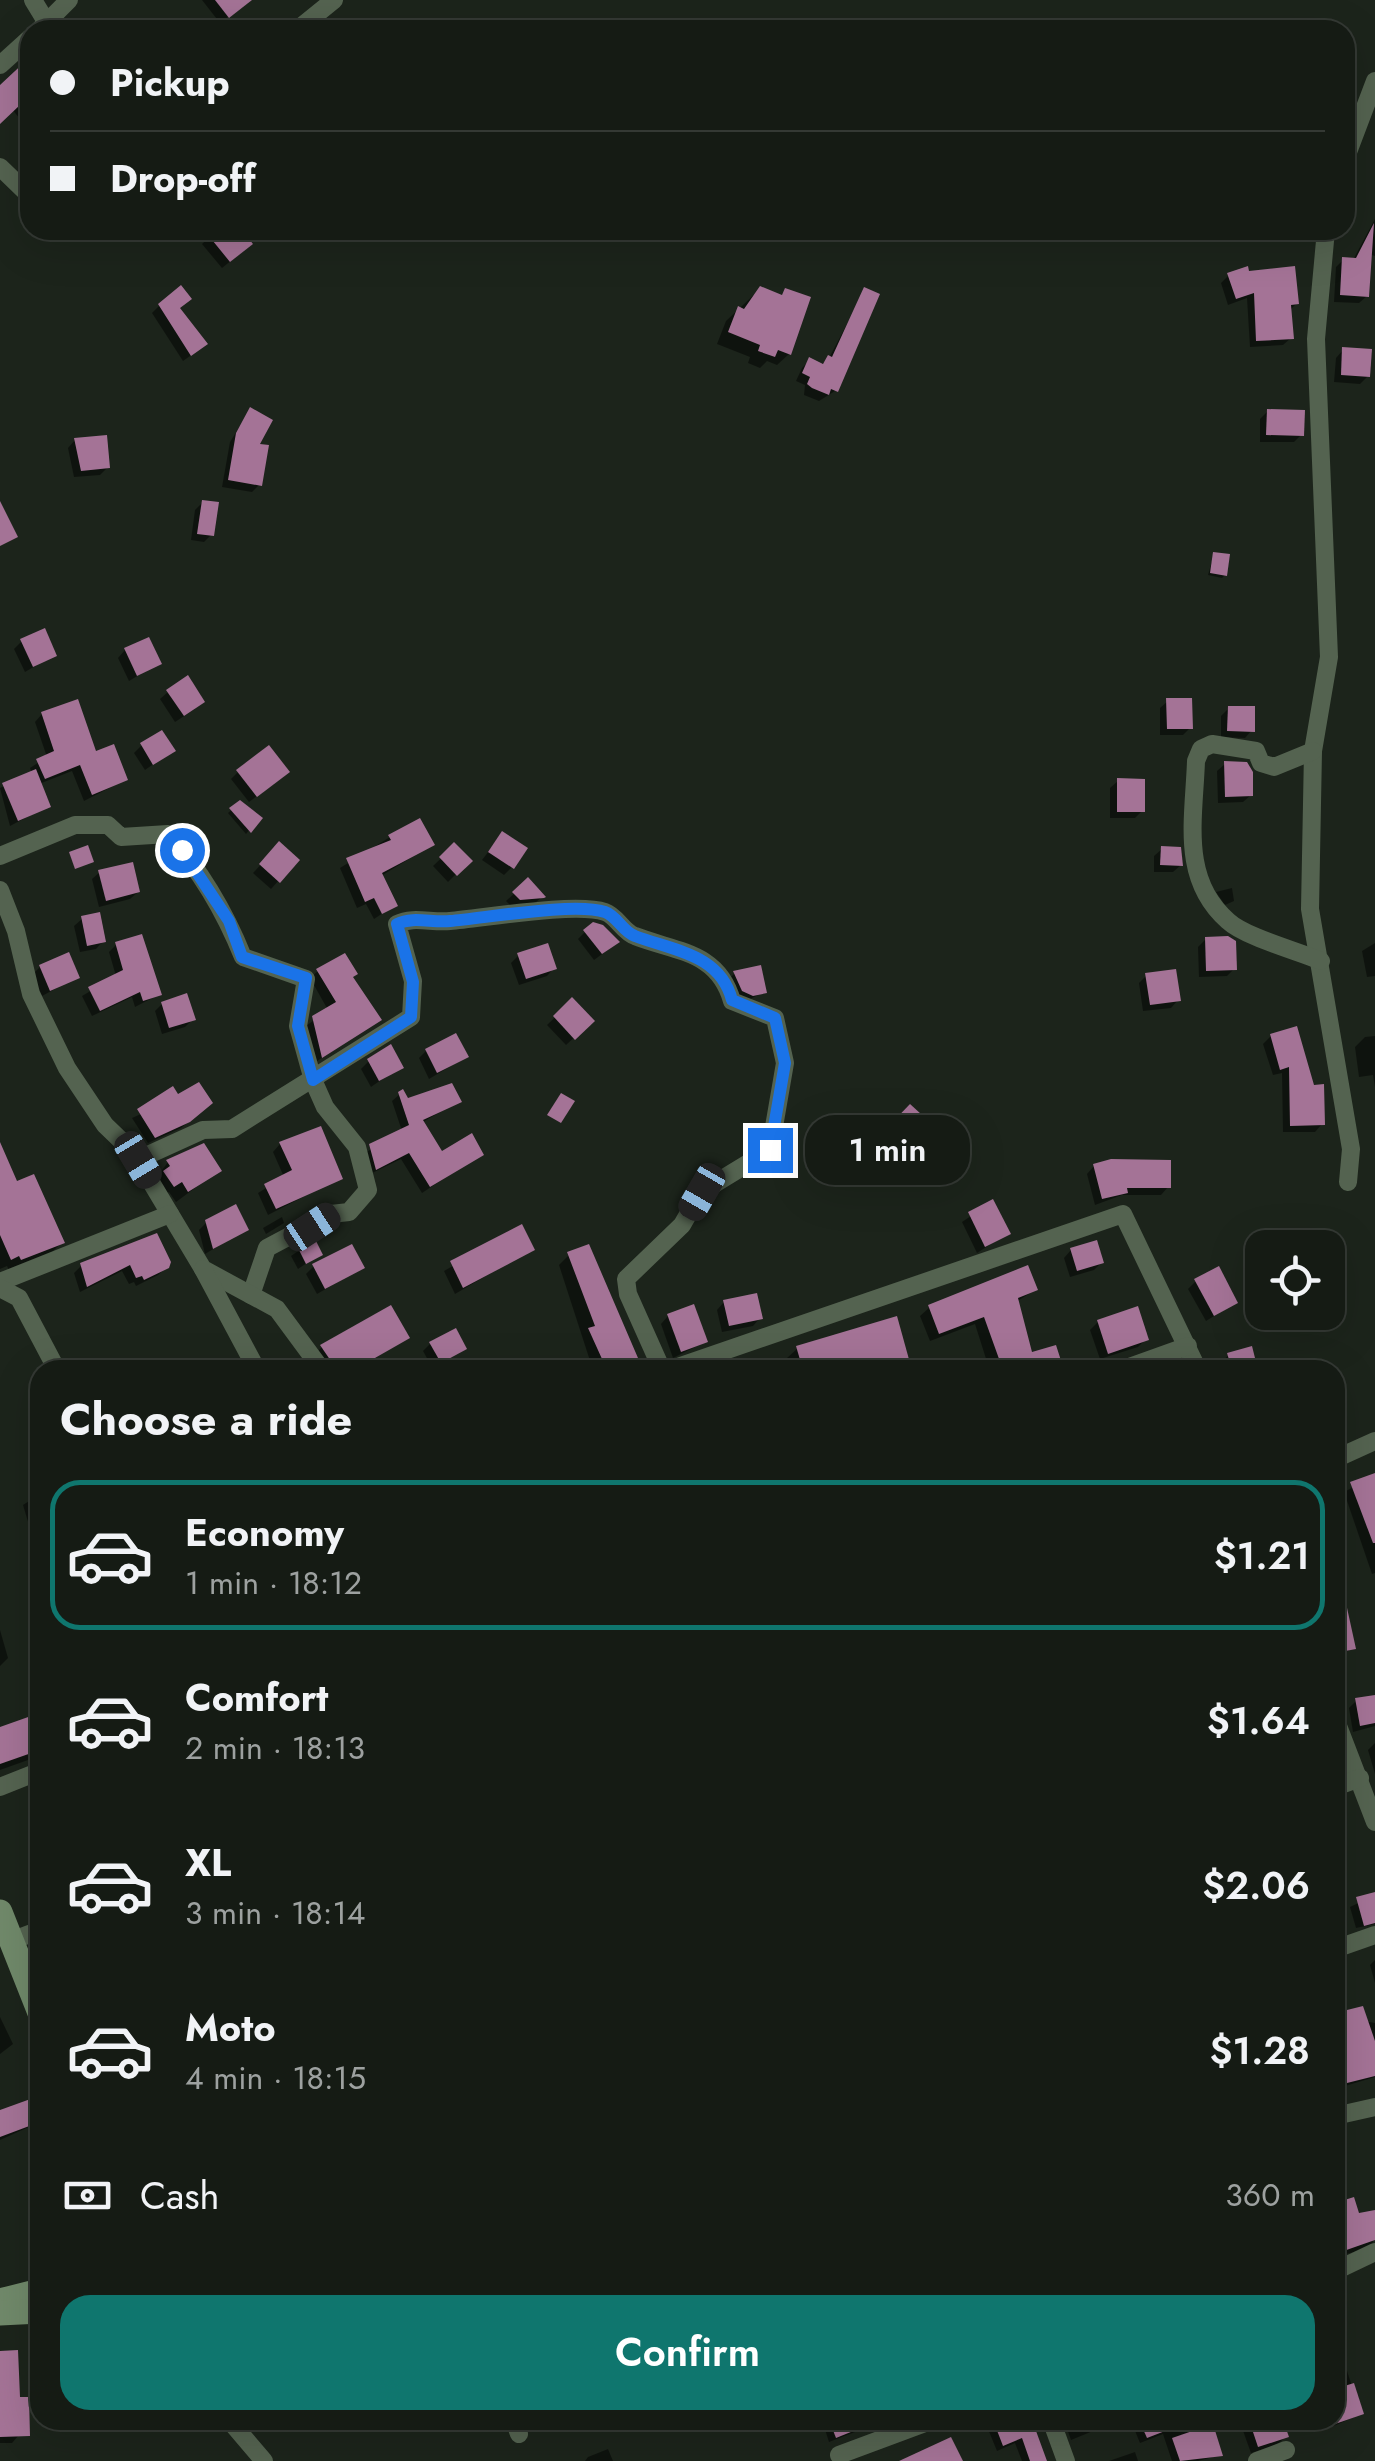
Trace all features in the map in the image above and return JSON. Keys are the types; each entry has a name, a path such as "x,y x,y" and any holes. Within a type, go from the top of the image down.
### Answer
{"main road":[{"path":"0,1912 30,1988"},
{"path":"0,2301 30,2294"},
{"path":"0,2313 30,2312"}],"street":[{"path":"49,20 69,0"},
{"path":"310,20 334,0"},
{"path":"0,65 20,47"},
{"path":"1355,134 1375,82"},
{"path":"0,167 20,186"},
{"path":"1325,240 1316,339 1329,657 1313,752 1310,909 1351,1150 1348,1182"},
{"path":"1313,752 1274,767 1261,763 1256,751 1212,744 1201,749 1196,761 1191,841 1206,900 1228,922 1321,961"},
{"path":"0,856 75,825 108,825 121,837 168,834 197,866 229,921 242,957 306,978 298,1026 313,1080 325,1107 357,1147 368,1190 349,1212 331,1214 268,1248 251,1295"},
{"path":"0,890 16,931 31,994 67,1068 105,1125 138,1160 252,1360"},
{"path":"138,1160 203,1130 232,1129 411,1017 413,982 396,934 397,924 407,919 434,922 575,910 606,912 632,936 698,958 727,980 732,1000 775,1018 785,1063 770,1150 702,1192 682,1226 626,1279 628,1294 661,1360"},
{"path":"0,1285 170,1214"},
{"path":"695,1360 1123,1214 1194,1360"},
{"path":"203,1269 278,1309 315,1360"},
{"path":"0,1285 19,1298 51,1360"},
{"path":"1148,1360 1188,1346"},
{"path":"1345,1455 1375,1442"},
{"path":"1345,1742 1375,1822"},
{"path":"0,1787 30,1775"},
{"path":"1345,1783 1360,1778"},
{"path":"11,1941 30,1934"},
{"path":"1345,1946 1375,1935"},
{"path":"1345,2114 1375,2107"},
{"path":"1345,2266 1375,2252"},
{"path":"236,2430 255,2458"},
{"path":"838,2455 906,2430"},
{"path":"1055,2430 1066,2461"},
{"path":"1256,2461 1286,2450"}],"building":[{"path":"215,0 252,0 229,18"},
{"path":"20,66 20,105 0,124 0,85"},
{"path":"1374,223 1369,297 1340,295 1342,257 1356,258"},
{"path":"212,240 250,240 253,244 230,262"},
{"path":"1248,266 1249,271 1295,266 1299,304 1291,305 1294,339 1256,341 1254,293 1236,299 1227,273"},
{"path":"181,285 192,299 180,308 208,344 191,356 158,304"},
{"path":"760,286 782,295 785,288 811,297 791,355 778,350 775,357 758,351 760,345 728,332 738,306 744,309"},
{"path":"864,287 880,294 838,392 831,389 829,395 812,388 807,384 810,377 802,373 809,357 823,364 828,355 832,357"},
{"path":"1342,347 1372,349 1370,377 1341,375"},
{"path":"250,407 273,420 260,444 269,445 262,486 228,480 236,433"},
{"path":"1267,409 1305,410 1304,436 1266,435"},
{"path":"107,435 110,468 81,471 74,438"},
{"path":"202,500 219,502 214,536 197,534"},
{"path":"0,501 18,537 0,546"},
{"path":"1213,552 1230,554 1227,576 1210,573"},
{"path":"45,628 57,656 33,667 20,639"},
{"path":"149,637 162,664 137,676 124,648"},
{"path":"188,675 205,702 184,716 166,690"},
{"path":"1166,698 1192,698 1193,729 1167,729"},
{"path":"78,699 96,751 114,744 128,780 92,795 80,765 45,779 36,759 54,751 41,712"},
{"path":"1228,706 1255,706 1255,732 1227,731"},
{"path":"162,730 176,751 153,765 140,743"},
{"path":"269,745 290,772 257,797 236,770"},
{"path":"1224,761 1247,762 1253,772 1253,796 1225,797"},
{"path":"36,769 51,807 18,821 2,783"},
{"path":"1117,778 1145,779 1145,812 1117,812"},
{"path":"240,800 263,818 251,833 229,808"},
{"path":"420,818 435,845 382,873 398,906 382,914 374,898 365,902 346,858 391,840 388,835"},
{"path":"502,831 528,848 514,869 488,852"},
{"path":"279,841 300,860 280,883 259,864"},
{"path":"454,842 473,861 457,876 439,857"},
{"path":"88,845 94,862 75,869 69,852"},
{"path":"1161,846 1181,847 1183,866 1160,865"},
{"path":"133,862 140,892 106,901 98,870"},
{"path":"528,877 546,897 520,900 512,892"},
{"path":"100,912 106,942 87,946 81,916"},
{"path":"593,922 603,925 620,942 602,954 583,930"},
{"path":"142,934 162,995 143,1001 140,992 100,1011 88,987 123,970 115,942"},
{"path":"1228,936 1236,941 1237,970 1206,971 1205,937"},
{"path":"548,943 557,969 526,979 517,953"},
{"path":"69,952 80,978 50,991 39,965"},
{"path":"345,953 358,974 353,977 382,1020 322,1058 312,1016 336,1002 316,969"},
{"path":"761,965 767,993 753,996 742,991 733,971"},
{"path":"1176,969 1181,1001 1150,1005 1145,973"},
{"path":"187,993 196,1020 169,1028 161,1002"},
{"path":"572,997 595,1021 575,1040 553,1016"},
{"path":"1297,1026 1314,1085 1324,1084 1325,1125 1290,1126 1289,1067 1280,1070 1270,1034"},
{"path":"456,1033 469,1057 437,1073 425,1049"},
{"path":"391,1044 404,1068 379,1081 367,1059"},
{"path":"199,1082 213,1103 190,1122 155,1138 137,1109 173,1086 178,1094"},
{"path":"452,1083 462,1102 423,1120 442,1151 472,1133 484,1155 430,1187 409,1153 376,1170 369,1144 409,1125 398,1092 403,1089 408,1098"},
{"path":"561,1093 575,1101 561,1123 547,1115"},
{"path":"910,1104 933,1125 886,1173 864,1152"},
{"path":"321,1126 343,1179 276,1209 264,1184 292,1170 279,1142"},
{"path":"0,1142 17,1181 34,1174 65,1243 21,1260 19,1256 11,1260 0,1235"},
{"path":"204,1143 222,1171 188,1192 182,1182 174,1187 163,1171 170,1166 166,1160"},
{"path":"1111,1159 1171,1160 1171,1188 1127,1188 1128,1193 1102,1199 1093,1164"},
{"path":"993,1199 1011,1234 985,1247 968,1212"},
{"path":"236,1204 249,1230 213,1249 205,1220"},
{"path":"522,1224 535,1250 463,1288 450,1261"},
{"path":"157,1233 171,1262 169,1268 144,1280 142,1276 136,1278 130,1265 87,1287 80,1263"},
{"path":"314,1237 323,1255 306,1264 297,1246"},
{"path":"1097,1240 1104,1263 1077,1271 1070,1248"},
{"path":"352,1244 365,1268 325,1289 312,1264"},
{"path":"589,1244 639,1360 602,1360 588,1328 595,1326 567,1252"},
{"path":"1028,1265 1038,1290 1018,1298 1032,1352 1056,1345 1061,1360 999,1360 984,1317 939,1334 928,1305"},
{"path":"1219,1266 1238,1303 1214,1316 1194,1279"},
{"path":"757,1293 763,1319 729,1326 723,1300"},
{"path":"694,1304 708,1342 681,1352 667,1314"},
{"path":"391,1305 410,1338 372,1360 330,1360 320,1345"},
{"path":"1138,1306 1149,1340 1108,1354 1097,1320"},
{"path":"897,1316 909,1360 800,1360 796,1346"},
{"path":"456,1328 467,1349 439,1360 429,1342"},
{"path":"1252,1346 1256,1360 1229,1360 1227,1353"},
{"path":"1375,1473 1375,1543 1373,1543 1350,1482"},
{"path":"1345,1599 1356,1649 1345,1651"},
{"path":"1375,1695 1375,1723 1360,1726 1355,1698"},
{"path":"30,1716 30,1754 0,1764 0,1727"},
{"path":"1375,1892 1375,1923 1364,1926 1356,1897"},
{"path":"1363,2006 1375,2041 1375,2076 1345,2084 1345,2010"},
{"path":"30,2099 30,2126 0,2137 0,2110"},
{"path":"1354,2197 1359,2213 1375,2210 1375,2240 1345,2250 1345,2200"},
{"path":"18,2350 20,2397 29,2397 30,2436 0,2437 0,2351"},
{"path":"1354,2383 1364,2414 1345,2421 1345,2386"},
{"path":"833,2430 856,2430 836,2438"},
{"path":"997,2430 1036,2430 1047,2461 1030,2461 1022,2438 1003,2446"},
{"path":"1143,2430 1168,2430 1147,2438"},
{"path":"1195,2430 1215,2430 1223,2456 1180,2461 1172,2438"},
{"path":"1252,2430 1287,2430 1289,2437 1258,2447"},
{"path":"951,2437 963,2461 899,2461"}],"route":[{"path":"182,850 197,866 212,898 229,921 242,957 306,978 298,1026 313,1080 411,1017 413,982 396,934 397,924 407,919 434,922 575,910 606,912 632,936 662,942 698,958 727,980 732,1000 752,1005 775,1018 785,1063 770,1150"}]}
